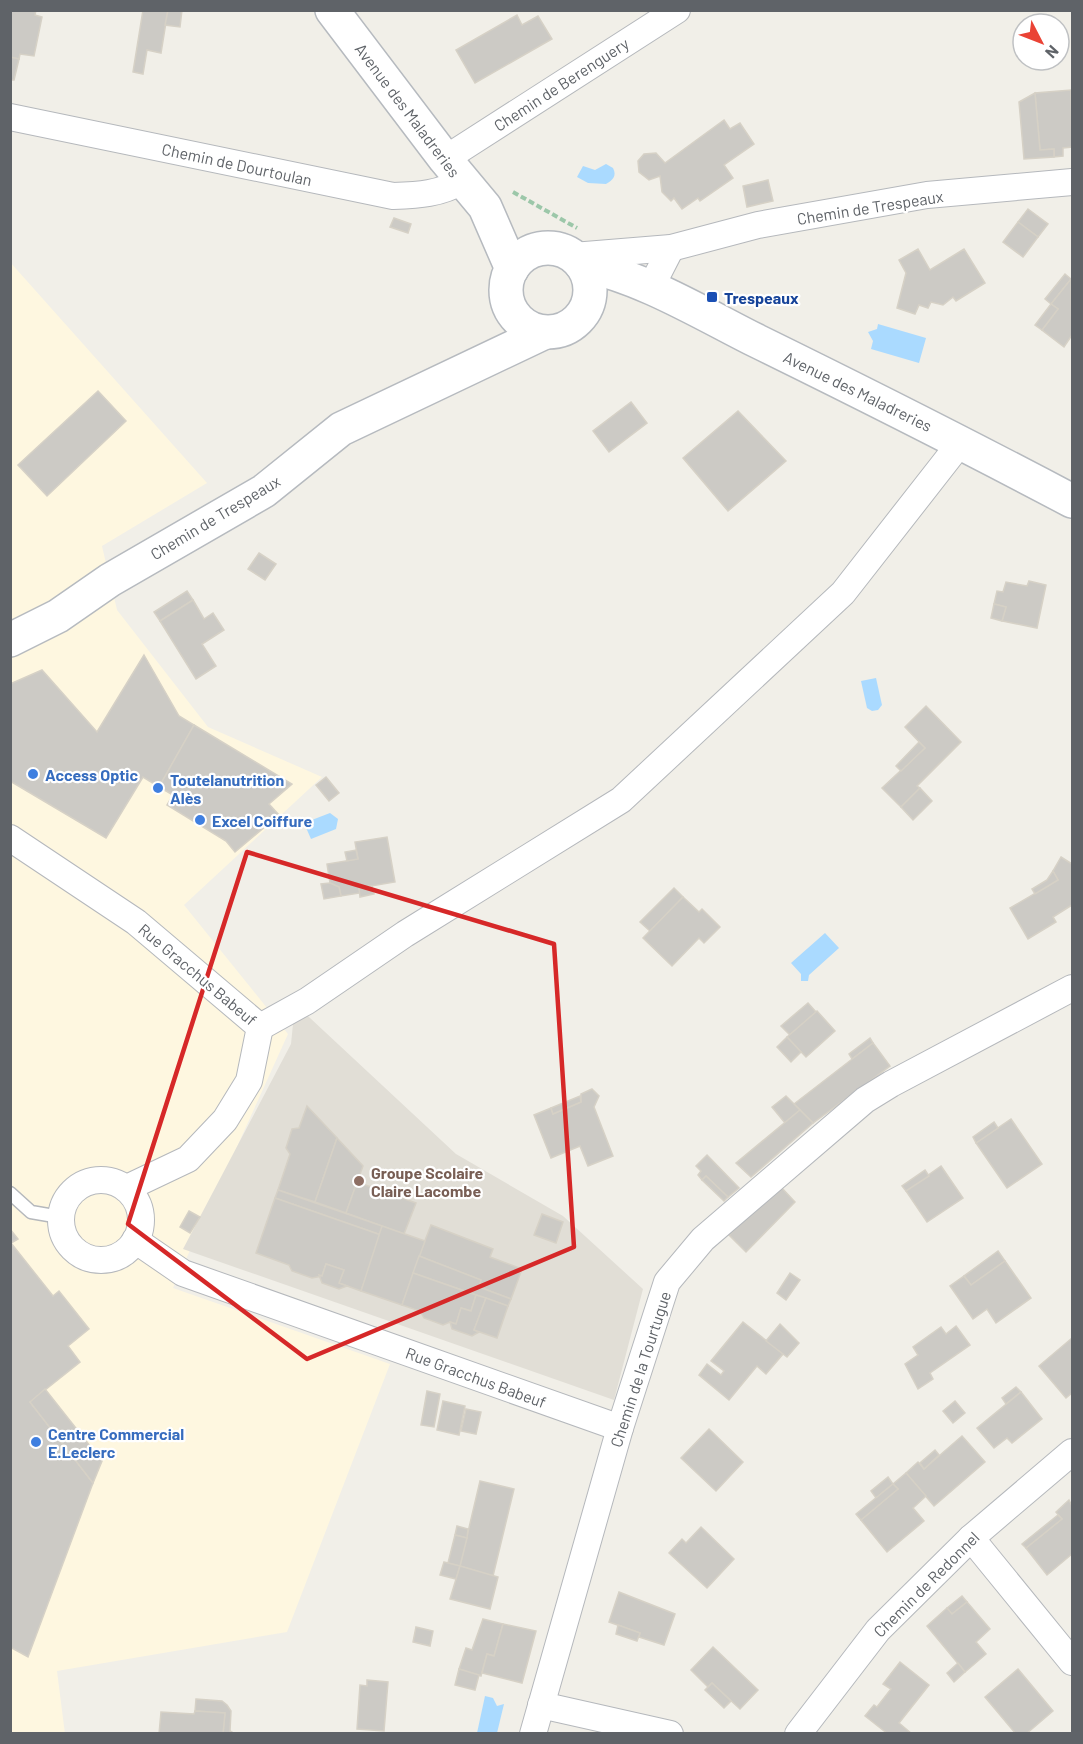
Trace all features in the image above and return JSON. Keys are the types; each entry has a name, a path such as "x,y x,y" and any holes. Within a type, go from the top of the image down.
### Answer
{"street":[{"name":"Avenue des Maladreries","path":"332,10 468,187 512,268"},
{"name":"Chemin de Berenguery","path":"468,187 677,10"},
{"name":"Chemin de Dourtoulan","path":"10,117 393,196 429,194 468,187"},
{"name":"Chemin de Trespeaux","path":"576,259 671,248 758,225 927,195 1072,182"},
{"name":"Avenue des Maladreries","path":"468,187 576,259 646,287 961,442 1072,501"},
{"path":"646,287 671,248"},
{"path":"533,251 576,259 588,307 570,327 543,333 524,325 510,310 506,296 507,282 512,268 521,258 533,251"},
{"path":"483,362 510,310"},
{"name":"Chemin de Trespeaux","path":"10,640 58,616 110,580 264,491 341,429 543,333"},
{"path":"260,1027 307,1001 405,934 621,800 843,593 961,442"},
{"name":"Rue Gracchus Babeuf","path":"10,838 136,922 260,1027 249,1081 225,1120 188,1159 128,1188"},
{"name":"Chemin de la Tourtugue","path":"533,1734 620,1428 667,1282 703,1239 866,1100 891,1084 1072,988"},
{"path":"94,1180 111,1180 128,1188 138,1200 142,1216 140,1233 129,1249 113,1259 93,1260 75,1251 64,1236 60,1217 66,1200 78,1186 94,1180"},
{"name":"Rue Gracchus Babeuf","path":"135,1240 183,1273 620,1428"},
{"name":"Chemin de Redonnel","path":"798,1734 878,1630 971,1538 1072,1452"},
{"path":"971,1538 1072,1662"},
{"path":"541,1705 670,1734"}],"lane":[{"path":"10,1193 31,1212 60,1217"}],"path":[{"path":"468,187 496,182 553,217 576,259"}],"highlighted area":[{"path":"247,852 554,944 574,1247 307,1359 128,1224"}],"shaded area":[{"path":"10,262 207,483 102,546 117,610 208,727 322,777 184,905 288,1034 173,1288 390,1364 287,1632 57,1671 65,1734 10,1733"},
{"name":"Groupe Scolaire Claire Lacombe","path":"295,1004 456,1154 563,1216 643,1289 614,1400 183,1249 291,1044"}],"water":[{"path":"606,164 613,168 615,173 606,184 588,183 577,177 583,166 595,170"},
{"path":"878,324 926,338 919,363 871,349 873,341 868,332 877,329"},
{"path":"876,678 882,705 878,710 872,711 867,708 861,681"},
{"path":"330,813 338,819 336,829 311,839 304,823"},
{"path":"825,933 839,948 809,975 808,981 801,981 801,974 791,963"},
{"path":"485,1696 493,1698 497,1706 504,1704 497,1733 477,1733"}],"building":[{"path":"10,10 36,10 35,15 42,17 34,56 20,54 19,59 10,57"},
{"path":"143,10 168,10 161,53 147,50 143,74 133,72"},
{"path":"168,10 182,10 180,27 165,25"},
{"path":"517,15 522,25 538,16 552,39 475,83 456,50"},
{"path":"10,57 19,59 14,80 10,80"},
{"path":"1071,90 1072,147 1063,148 1063,156 1054,157 1054,149 1040,150 1035,93"},
{"path":"1035,93 1040,150 1054,149 1054,157 1024,159 1019,102"},
{"path":"724,120 730,129 740,123 754,144 724,165 733,178 700,201 698,198 682,209 674,198 671,201 662,192 660,176 649,180 639,172 638,161 644,154 656,153 665,163"},
{"path":"768,180 773,201 747,207 743,186"},
{"path":"1028,209 1048,224 1038,237 1018,222"},
{"path":"394,218 411,224 408,233 390,227"},
{"path":"1018,222 1038,237 1023,257 1003,242"},
{"path":"918,249 930,270 964,249 985,283 956,301 953,297 943,305 931,302 928,308 919,305 915,314 897,308 906,273 899,260"},
{"path":"1065,274 1071,279 1051,304 1045,299"},
{"path":"1071,279 1072,335 1064,347 1042,330 1058,309 1051,304"},
{"path":"1051,304 1058,309 1042,330 1035,325"},
{"path":"98,391 126,421 47,496 18,465"},
{"path":"631,402 647,423 609,452 593,431"},
{"path":"738,411 786,461 728,511 683,458"},
{"path":"259,553 276,564 265,580 248,569"},
{"path":"1029,581 1046,585 1037,628 1002,621 1006,607 994,604 997,591 1003,592 1006,582 1027,586"},
{"path":"187,591 193,600 160,621 154,612"},
{"path":"193,600 204,619 213,613 224,630 202,644 216,666 196,679 160,621"},
{"path":"994,604 1006,607 1002,621 991,618"},
{"path":"144,655 179,716 194,725 159,787 143,777 106,838 10,781 10,684 42,670 97,732"},
{"path":"926,706 961,742 917,786 920,788 901,807 882,788 925,748 905,727"},
{"path":"194,725 292,784 269,804 279,815 235,852 226,841 167,805 173,795 159,787"},
{"path":"919,742 925,748 901,771 896,766"},
{"path":"326,777 339,793 329,801 316,785"},
{"path":"920,788 932,801 913,820 901,807"},
{"path":"387,837 395,882 359,888 360,893 341,896 339,887 330,883 327,864 358,859 355,842"},
{"path":"356,850 358,859 347,861 345,852"},
{"path":"1061,857 1072,864 1072,905 1053,917 1056,922 1028,939 1010,908 1058,880 1053,871"},
{"path":"1053,871 1058,880 1035,894 1032,889 1047,880"},
{"path":"330,883 339,887 341,896 324,899 321,884"},
{"path":"372,886 374,894 360,897 359,888"},
{"path":"674,888 683,897 650,931 640,922"},
{"path":"683,897 699,912 702,909 720,927 704,943 699,938 672,966 643,938"},
{"path":"808,1003 816,1012 790,1035 781,1026"},
{"path":"817,1011 835,1031 806,1057 787,1037"},
{"path":"787,1037 801,1052 791,1062 777,1047"},
{"path":"870,1038 873,1043 852,1059 849,1054"},
{"path":"873,1043 890,1066 813,1123 794,1104"},
{"path":"592,1089 599,1096 594,1107 613,1156 588,1166 580,1146 551,1158 534,1115 551,1108 553,1114 581,1102 581,1094"},
{"path":"580,1096 581,1102 553,1114 551,1108"},
{"path":"786,1096 800,1110 785,1123 772,1107"},
{"path":"307,1106 337,1138 315,1202 278,1190 290,1154 286,1148 292,1129 299,1128"},
{"path":"800,1110 813,1123 751,1177 736,1163"},
{"path":"1011,1119 1042,1164 1007,1188 976,1143"},
{"path":"994,1122 998,1128 976,1143 973,1137"},
{"path":"337,1138 363,1166 346,1213 315,1202"},
{"path":"707,1155 739,1188 728,1197 706,1176 702,1180 698,1175 701,1171 696,1166"},
{"path":"941,1166 963,1198 927,1222 906,1191"},
{"path":"925,1170 929,1176 906,1191 902,1186"},
{"path":"706,1176 728,1197 724,1201 702,1180"},
{"path":"357,1182 416,1203 404,1234 346,1213"},
{"path":"780,1186 795,1202 746,1252 729,1235"},
{"path":"278,1190 382,1226 381,1235 275,1198"},
{"path":"275,1198 381,1235 361,1291 339,1283 344,1270 326,1264 322,1276 312,1278 292,1271 289,1265 256,1253"},
{"path":"189,1211 200,1217 190,1233 180,1227"},
{"path":"542,1214 563,1222 556,1243 534,1235"},
{"path":"431,1225 493,1249 490,1257 522,1269 511,1299 479,1287 481,1280 419,1256"},
{"path":"382,1226 425,1241 402,1305 361,1291"},
{"name":"Centre Commercial E.Leclerc","path":"10,1229 18,1239 11,1243 53,1296 59,1291 89,1329 68,1346 80,1362 30,1402 93,1483 28,1657 10,1647"},
{"path":"998,1251 1005,1261 971,1285 964,1276"},
{"path":"419,1256 481,1280 479,1287 511,1299 508,1306 413,1273"},
{"path":"1005,1261 1031,1298 996,1323 987,1309 973,1319 950,1286 964,1276 971,1285"},
{"path":"326,1264 344,1270 339,1283 347,1286 339,1289 322,1283 319,1275 322,1276"},
{"path":"413,1273 476,1295 471,1311 461,1308 456,1324 450,1322 443,1325 424,1318 420,1311 402,1305"},
{"path":"790,1273 800,1280 786,1300 777,1293"},
{"path":"476,1295 486,1298 474,1330 479,1332 472,1336 452,1329 450,1322 456,1324 461,1308 471,1311"},
{"path":"486,1298 508,1306 497,1338 474,1330"},
{"path":"743,1322 783,1354 766,1374 757,1366 729,1400 699,1375 707,1364 721,1375 724,1371 711,1361"},
{"path":"780,1324 799,1343 787,1357 766,1341"},
{"path":"956,1326 970,1345 930,1373 933,1379 918,1389 905,1364 918,1355 913,1347 941,1327 946,1334"},
{"path":"1072,1338 1072,1393 1066,1398 1039,1366"},
{"path":"1016,1387 1021,1392 1006,1404 1002,1398"},
{"path":"45,1389 102,1461 93,1483 30,1402"},
{"path":"427,1391 440,1394 434,1427 421,1425"},
{"path":"1021,1392 1042,1419 1012,1443 1007,1438 994,1448 977,1428"},
{"path":"443,1401 465,1406 459,1435 437,1430"},
{"path":"955,1401 965,1413 953,1423 943,1411"},
{"path":"466,1409 481,1412 476,1434 461,1431"},
{"path":"709,1429 743,1462 716,1491 681,1458"},
{"path":"962,1436 985,1462 934,1506 906,1473 918,1462 924,1469"},
{"path":"935,1450 939,1455 924,1469 920,1463"},
{"path":"906,1473 926,1496 913,1508 924,1521 887,1552 861,1520 898,1489 893,1484"},
{"path":"888,1477 893,1484 876,1498 871,1491"},
{"path":"480,1481 514,1489 493,1576 460,1566"},
{"path":"893,1484 898,1489 861,1520 856,1514"},
{"path":"1069,1500 1072,1506 1072,1554 1047,1575 1026,1548 1062,1519 1056,1512"},
{"path":"1058,1515 1062,1519 1026,1548 1022,1544"},
{"path":"457,1526 468,1529 467,1538 455,1535"},
{"path":"701,1527 734,1559 707,1588 669,1553 682,1539 686,1543"},
{"path":"455,1535 467,1538 460,1566 448,1563"},
{"path":"444,1562 460,1566 456,1579 440,1575"},
{"path":"460,1566 498,1577 490,1609 450,1599"},
{"path":"619,1592 675,1614 664,1645 639,1637 640,1633 609,1622"},
{"path":"962,1596 967,1602 952,1614 947,1608"},
{"path":"967,1602 990,1629 976,1642 986,1654 965,1672 927,1626 947,1608 952,1614"},
{"path":"483,1619 503,1624 494,1656 487,1654 481,1676 459,1669 466,1648 472,1650"},
{"path":"503,1624 536,1631 522,1683 482,1673 487,1654 494,1656"},
{"path":"618,1625 640,1633 637,1641 616,1634"},
{"path":"416,1627 433,1631 430,1646 413,1642"},
{"path":"713,1647 758,1690 740,1709 712,1683 708,1687 691,1670"},
{"path":"900,1662 929,1685 899,1723 912,1734 888,1734 865,1716 874,1705 877,1707 891,1689 883,1684"},
{"path":"958,1663 965,1672 954,1682 947,1673"},
{"path":"459,1669 479,1675 475,1690 455,1685"},
{"path":"1018,1669 1053,1711 1026,1734 1016,1734 985,1697"},
{"path":"367,1680 388,1682 384,1731 357,1729 360,1685 367,1686"},
{"path":"712,1683 731,1701 724,1708 705,1690"},
{"path":"196,1699 222,1701 227,1705 231,1711 230,1731 235,1734 223,1734 225,1713 195,1711"},
{"path":"195,1711 225,1713 223,1734 159,1734 161,1712 194,1714"}],"place":[{"name":"Trespeaux","path":"712,297"},
{"name":"Access Optic","path":"33,774"},
{"name":"Toutelanutrition Alès","path":"158,788"},
{"name":"Excel Coiffure","path":"200,820"},
{"name":"Groupe Scolaire Claire Lacombe","path":"359,1181"},
{"name":"Centre Commercial E.Leclerc","path":"36,1442"}]}
